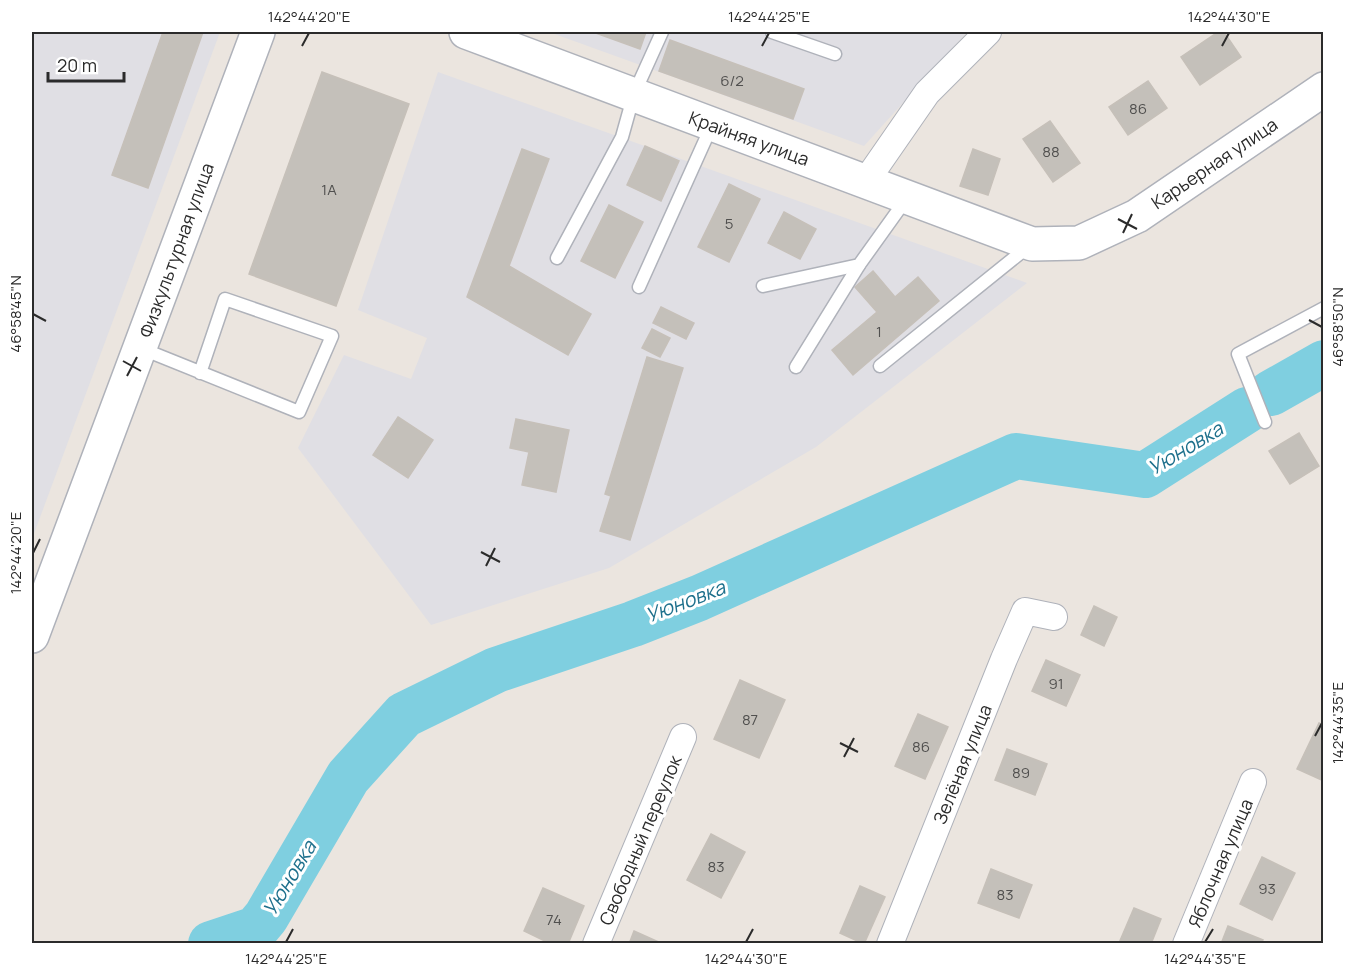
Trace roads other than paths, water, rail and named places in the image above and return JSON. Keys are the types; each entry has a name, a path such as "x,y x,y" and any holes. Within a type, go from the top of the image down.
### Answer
{"street":[{"name":"Физкультурная улица","path":"32,636 258,32"},
{"name":"Крайняя улица","path":"466,32 1032,244"},
{"path":"866,181 927,93 988,32"},
{"name":"Карьерная улица","path":"1032,244 1079,243 1137,216 1322,92"},
{"name":"Зелёная улица","path":"890,944 1004,659 1026,611 1054,617"},
{"name":"Свободный переулок","path":"596,944 683,737"},
{"name":"Яблочная улица","path":"1186,944 1253,782"}],"lane":[{"path":"558,258 622,137 634,94 662,32"},
{"path":"772,32 835,54"},
{"path":"639,287 713,124"},
{"path":"796,367 859,265 908,197"},
{"path":"880,366 1032,244"},
{"path":"763,286 859,265"},
{"path":"140,348 200,373 299,412 332,336 225,299 200,373"},
{"path":"1265,422 1238,354 1323,308"}],"waterway":[{"name":"Уюновка","path":"1271,393 1324,363"},
{"name":"Уюновка","path":"211,944 256,929 266,917 348,777 404,715 496,670 633,624 699,598 1016,456 1145,475 1247,410"}]}
